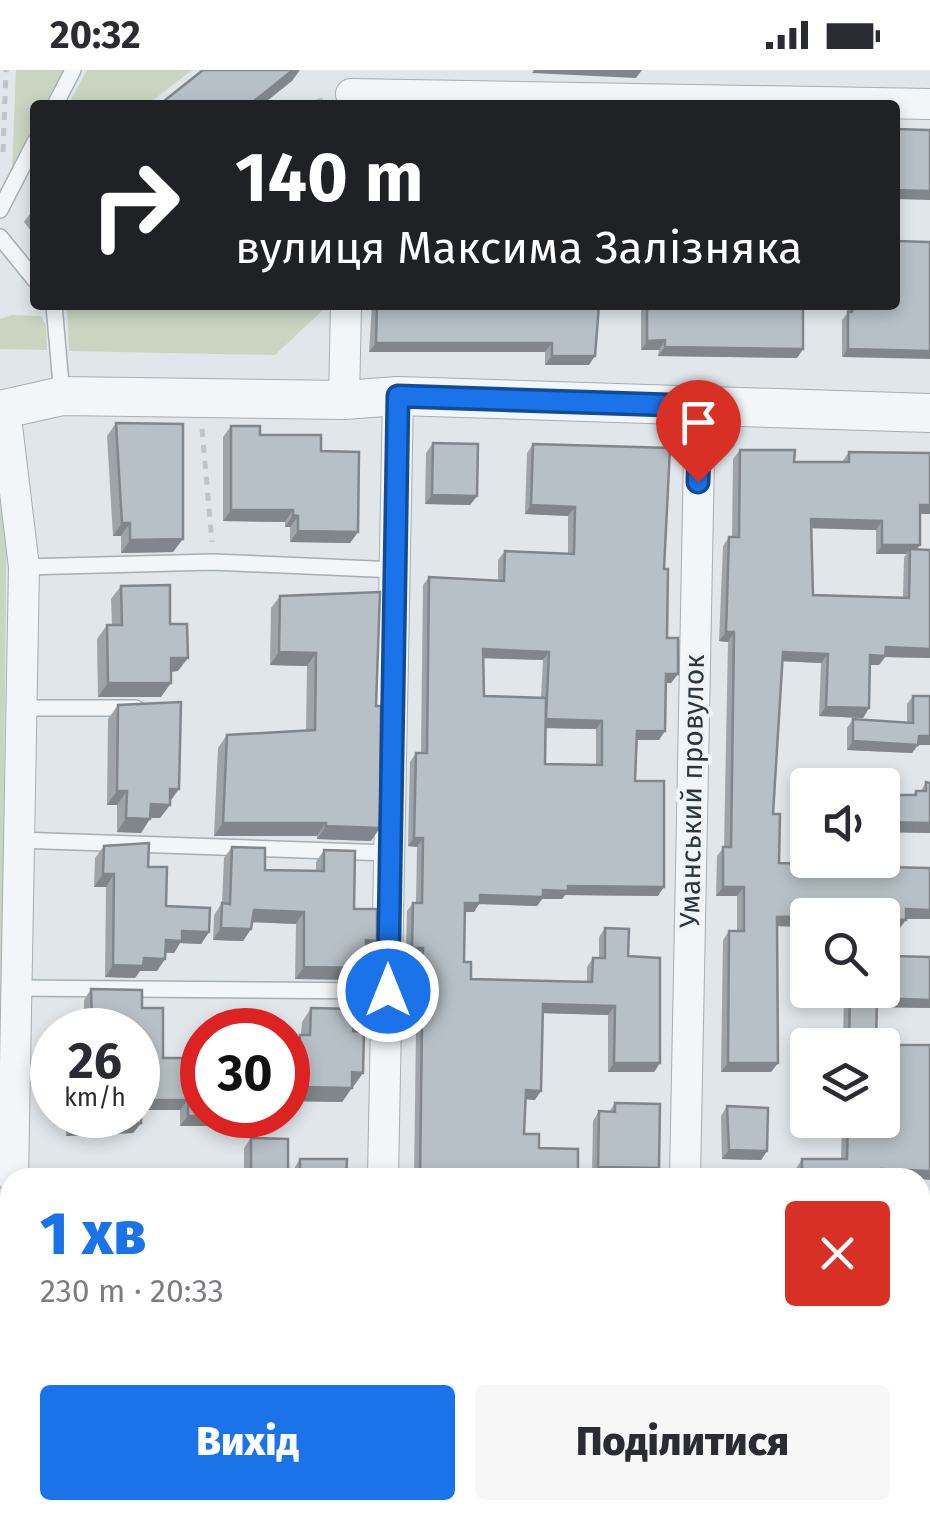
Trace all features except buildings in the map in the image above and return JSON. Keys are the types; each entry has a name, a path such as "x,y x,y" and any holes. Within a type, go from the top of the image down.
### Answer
{"street":[{"path":"350,90 764,100"},
{"path":"900,103 930,104"},
{"path":"344,400 346,310"},
{"path":"13,1168 24,566 3,409 62,396 344,400 398,396 930,413"},
{"path":"383,1168 398,396"},
{"name":"Уманський провулок","path":"686,1168 700,406"}],"lane":[{"path":"57,100 73,70"},
{"path":"2,205 30,152"},
{"path":"0,237 30,274"},
{"path":"54,310 62,396"},
{"path":"24,566 213,562 397,570"},
{"path":"20,708 162,708"},
{"path":"17,840 389,852"},
{"path":"14,988 388,991"}],"path":[{"path":"2,205 6,70"},
{"path":"199,396 213,562"}],"green space":[{"path":"16,70 63,70 48,100 30,100 30,135 12,171"},
{"path":"87,70 192,70 153,100 71,100"},
{"path":"67,310 323,310 275,355 69,351"},
{"path":"12,315 41,316 46,325 47,350 0,349 0,319"},
{"path":"0,491 7,502 0,1133"}],"route":[{"path":"388,991 398,396 700,406 698,482"}]}
